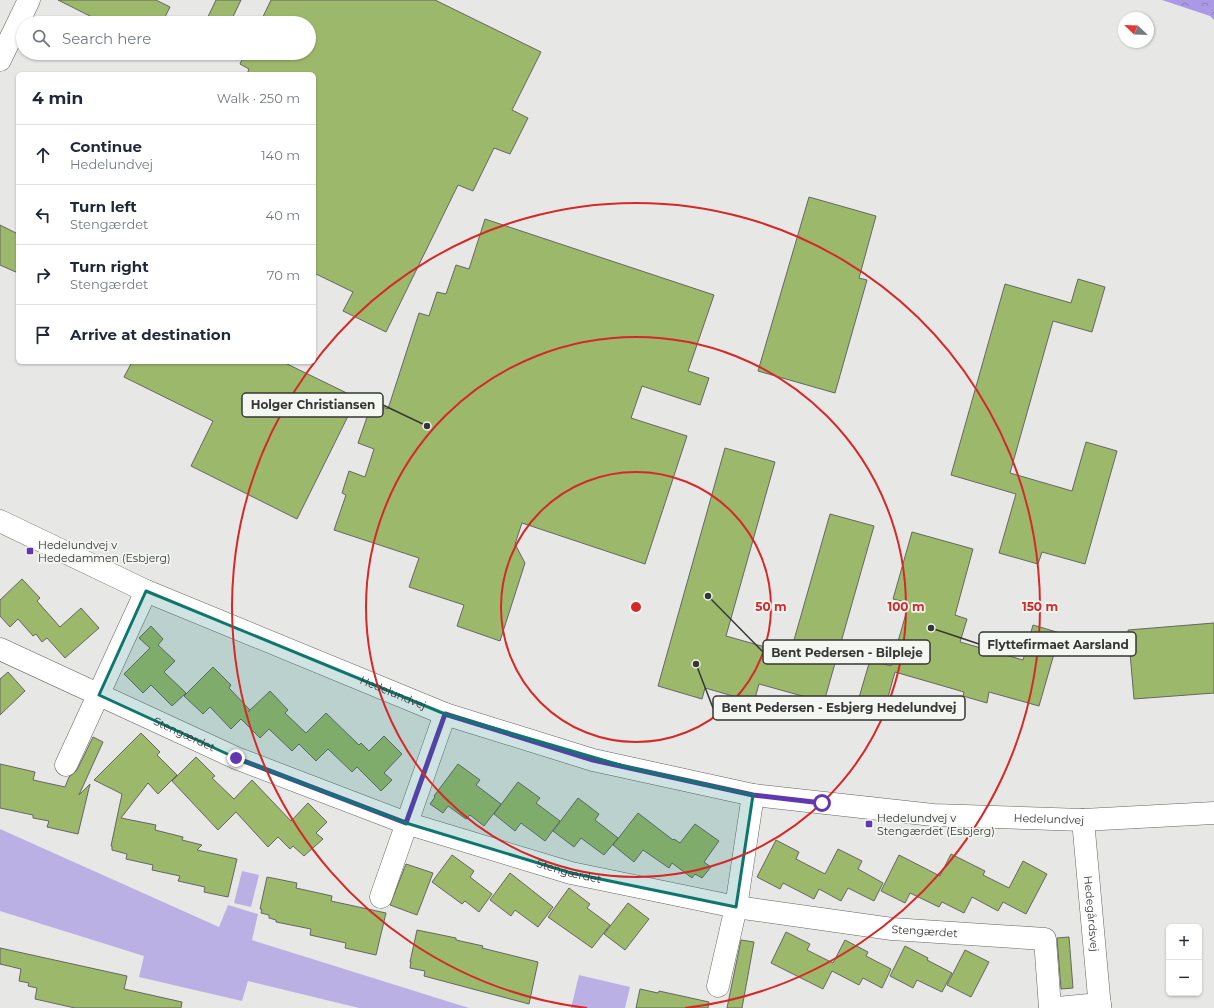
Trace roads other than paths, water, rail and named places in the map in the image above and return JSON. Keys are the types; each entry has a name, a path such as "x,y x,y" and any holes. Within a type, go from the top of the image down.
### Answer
{"street":[{"path":"21,16 29,0"},
{"path":"0,60 16,27"},
{"name":"Hedelundvej","path":"0,520 146,591 445,714 593,760 753,795 932,815 1083,820 1214,813"},
{"path":"66,765 146,591"},
{"name":"Stengærdet","path":"0,649 236,758 406,823 572,873 736,907 892,929 1045,939 1050,1008"},
{"path":"380,897 445,714"},
{"path":"718,986 736,907 753,795"},
{"name":"Hedegårdsvej","path":"1083,820 1100,1006"},
{"path":"1057,1008 1100,1006"}],"place":[{"name":"Holger Christiansen","path":"427,426"},
{"name":"Hedelundvej v Hededammen (Esbjerg)","path":"30,551"},
{"name":"Bent Pedersen - Bilpleje","path":"708,596"},
{"name":"Flyttefirmaet Aarsland","path":"931,628"},
{"name":"Bent Pedersen - Esbjerg Hedelundvej","path":"696,664"},
{"name":"Hedelundvej v Stengærdet (Esbjerg)","path":"869,824"}]}
